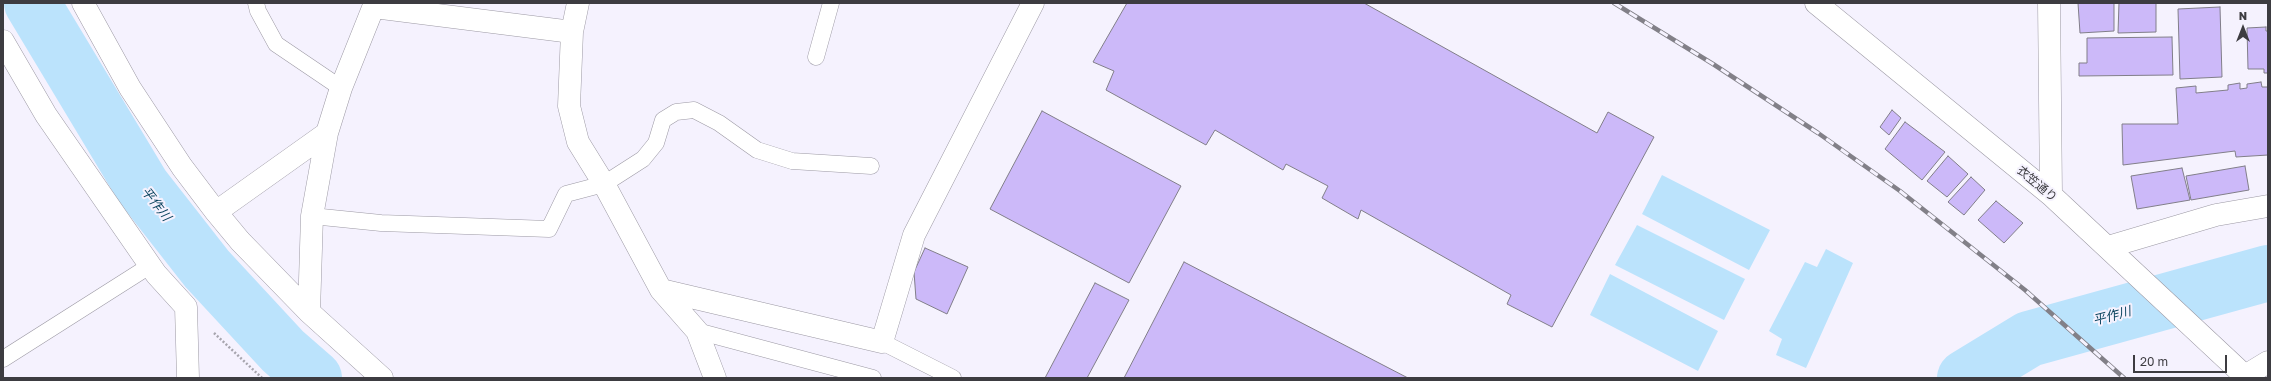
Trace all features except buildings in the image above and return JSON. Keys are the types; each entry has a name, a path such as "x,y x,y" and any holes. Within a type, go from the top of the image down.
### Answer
{"street":[{"path":"83,3 130,88 182,167 216,212 240,241 310,312 382,378"},
{"path":"578,3 572,32 569,106 578,142 604,184 661,290 697,331 715,378"},
{"path":"661,290 882,342 914,236 1033,3"},
{"name":"衣笠通り","path":"1816,3 2051,195 2215,346 2246,377"},
{"path":"2050,3 2051,195"},
{"path":"310,312 312,216 328,133 341,88 374,5 572,32"},
{"path":"3,41 46,115 156,274 186,307 188,378"},
{"path":"216,212 328,133"},
{"path":"2108,247 2216,215 2268,206"},
{"path":"2246,377 2268,362"}],"lane":[{"path":"256,3 258,11 276,44 341,88"},
{"path":"816,57 831,3"},
{"path":"312,216 381,223 549,229 566,194 604,184 643,159 656,143 663,120 676,112 694,110 719,123 757,150 792,162 871,166"},
{"path":"3,360 151,265"},
{"path":"697,331 873,378"},
{"path":"882,342 954,378"}],"path":[{"path":"186,307 262,378"}],"water":[{"path":"1662,175 1770,230 1749,270 1642,214"},
{"path":"1637,225 1745,279 1724,320 1615,265"},
{"path":"1826,249 1853,263 1806,368 1776,355 1782,339 1769,331 1805,262 1817,267"},
{"path":"1610,274 1718,331 1698,371 1590,315"}],"waterway":[{"name":"平作川","path":"32,3 142,186 207,269 283,351 314,378"},
{"name":"平作川","path":"1965,378 2029,339 2268,273"}],"railway":[{"path":"1614,3 1713,64 1818,133 1900,191 2025,290 2124,378"}]}
